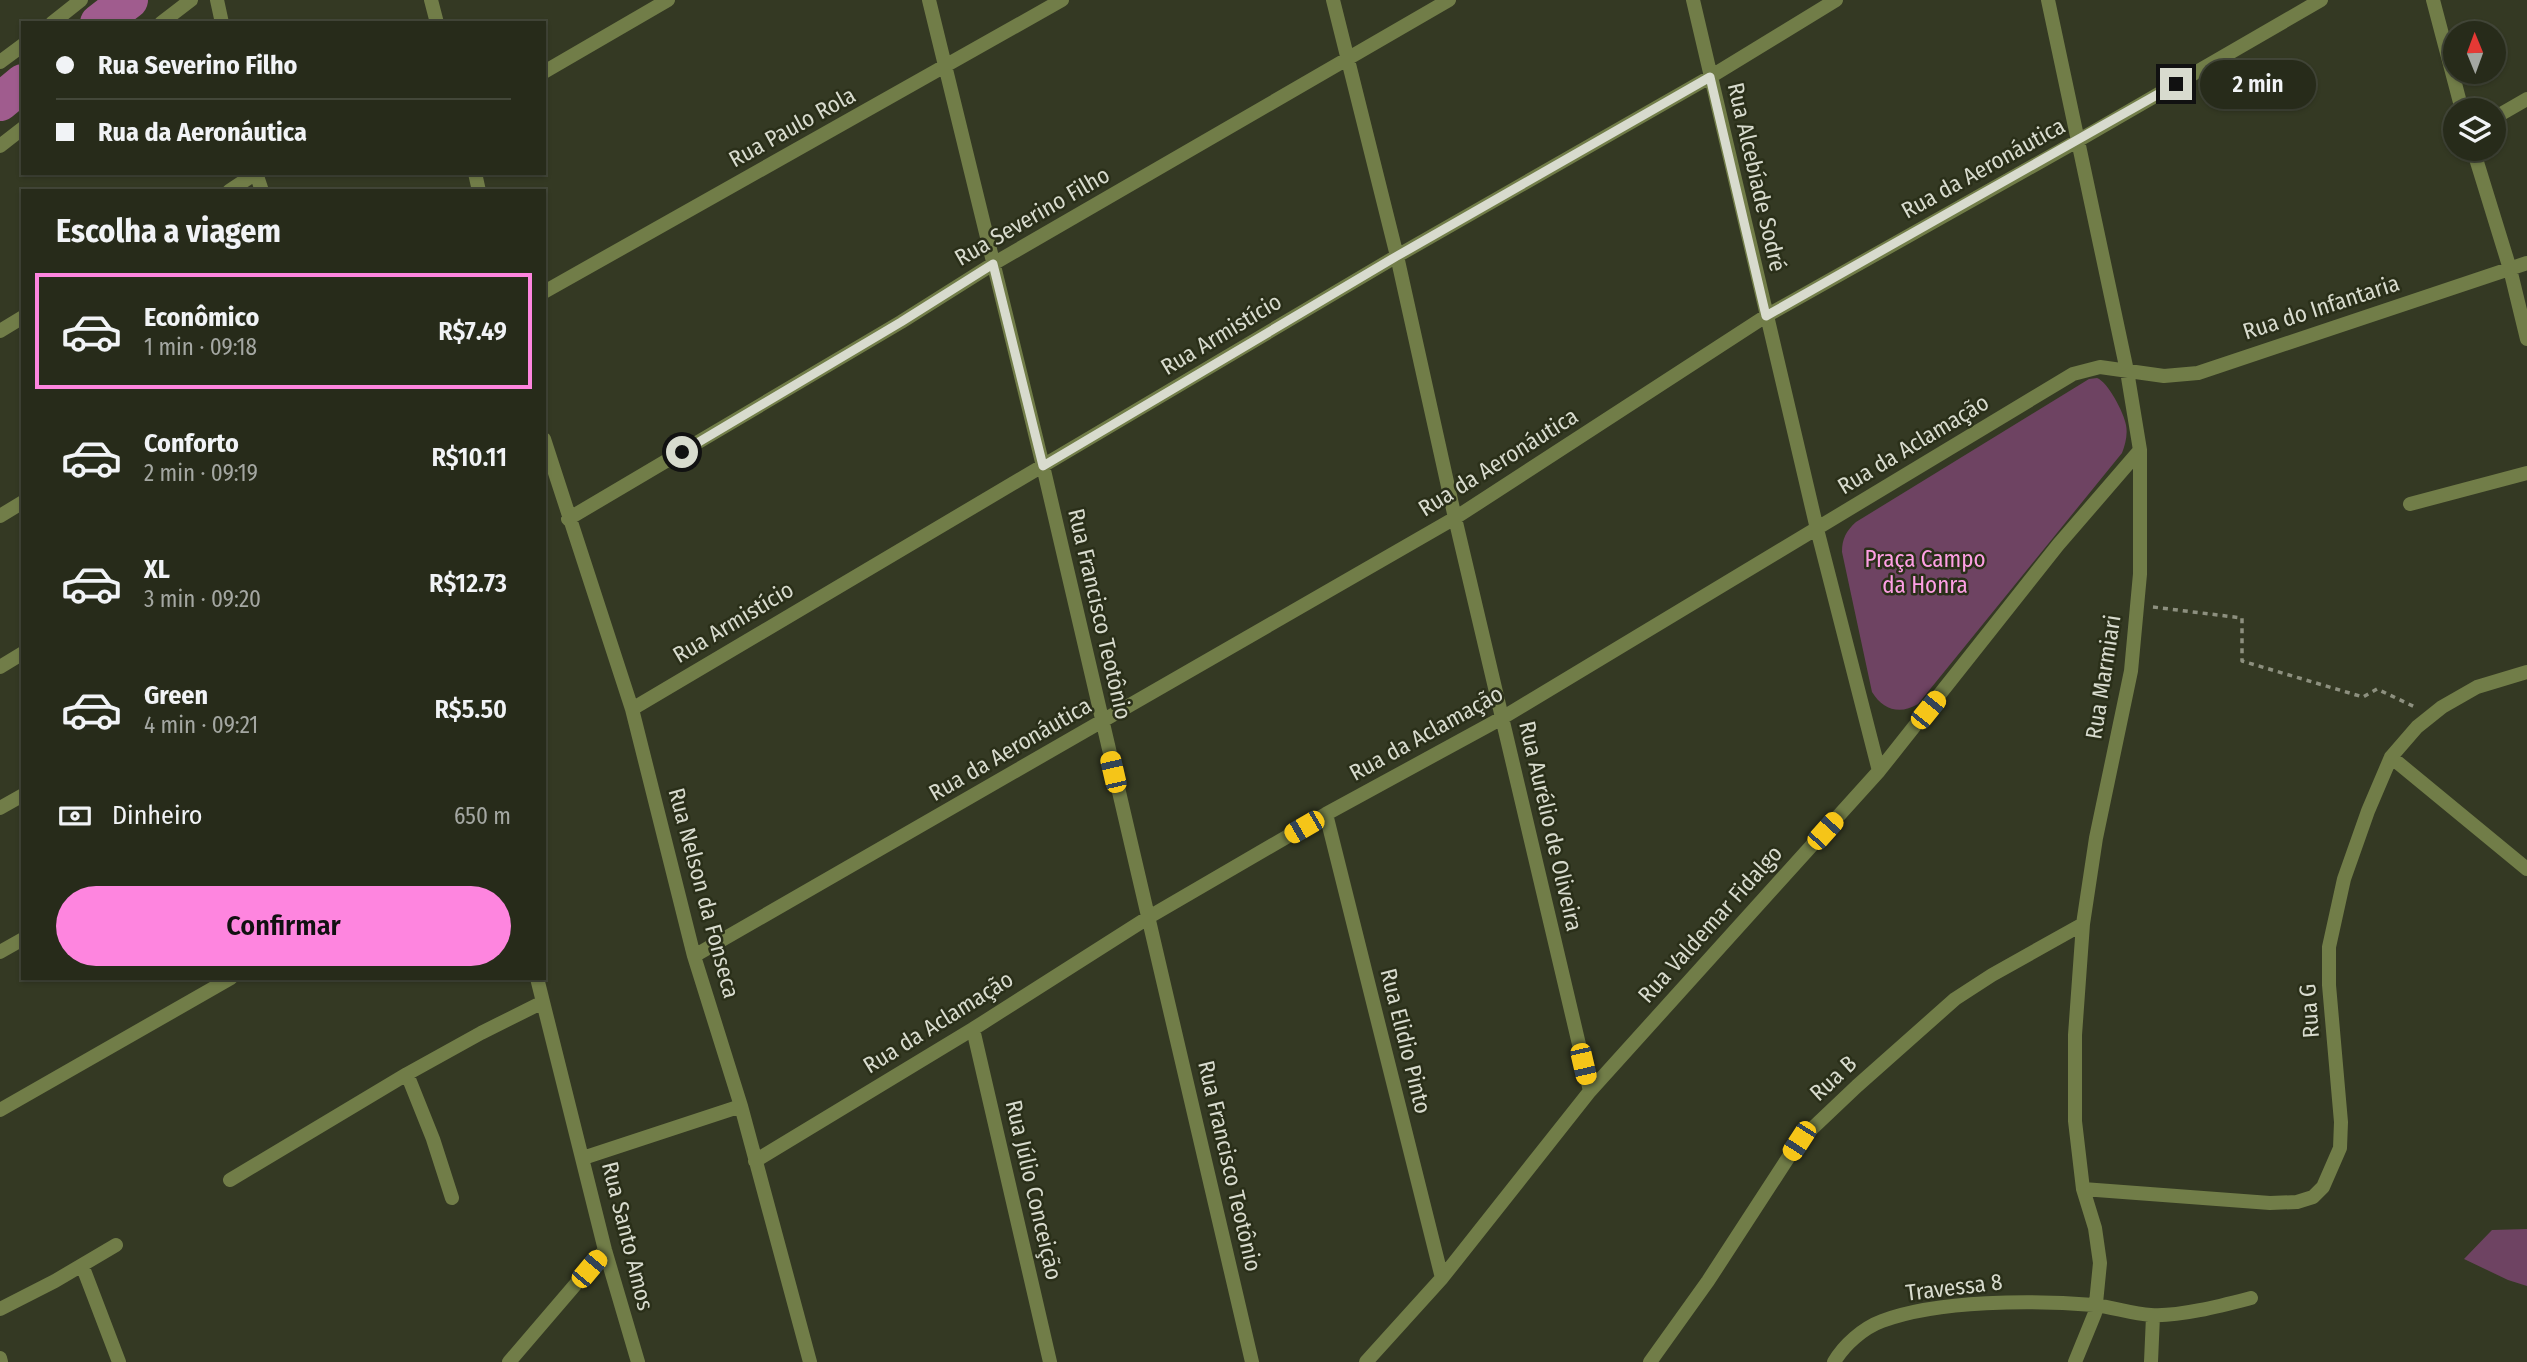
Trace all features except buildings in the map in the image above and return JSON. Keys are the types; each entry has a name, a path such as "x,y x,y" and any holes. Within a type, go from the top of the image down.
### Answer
{"street":[{"path":"55,21 81,0"},
{"path":"164,21 191,0"},
{"path":"217,0 222,21"},
{"path":"431,0 436,21"},
{"path":"546,71 668,0"},
{"name":"Rua Francisco Teotônio","path":"929,0 1043,466 1252,1362"},
{"name":"Rua Paulo Rola","path":"546,291 1062,0"},
{"name":"Rua Aurélio de Oliveira","path":"1333,0 1397,256 1455,518 1590,1091"},
{"name":"Rua Severino Filho","path":"568,519 901,322 993,264 1450,0"},
{"name":"Rua Alcebíade Sodré","path":"1693,0 1817,529 1879,771"},
{"name":"Rua Armistício","path":"632,709 1397,256 1710,77 1836,0"},
{"name":"Rua Marmiari","path":"2048,0 2127,371 2140,450 2140,574 2131,671 2096,838 2083,924 2075,1035 2075,1121 2083,1189 2095,1228 2100,1263 2096,1305 2075,1362"},
{"name":"Rua da Aeronáutica","path":"695,956 1455,518 1766,316 2321,0"},
{"path":"2432,0 2459,98"},
{"path":"0,62 21,46"},
{"path":"2506,111 2527,99"},
{"path":"0,146 21,130"},
{"path":"2477,161 2510,269 2527,339"},
{"path":"232,189 253,175"},
{"name":"Rua do Infantaria","path":"2127,371 2164,376 2198,373 2527,263"},
{"path":"0,331 21,318"},
{"name":"Rua da Aclamação","path":"755,1161 1149,917 1326,814 1502,718 2073,374 2100,367 2127,371"},
{"name":"Rua Valdemar Fidalgo","path":"1366,1362 1442,1278 1590,1091 1879,771 2058,545 2140,450"},
{"name":"Rua Nelson da Fonseca","path":"546,452 551,484 568,519 632,709 695,956 741,1107 810,1362"},
{"path":"2410,505 2527,473"},
{"path":"0,516 21,503"},
{"path":"0,667 21,654"},
{"name":"Rua G","path":"2083,1189 2270,1203 2297,1202 2313,1198 2323,1187 2340,1148 2341,1122 2329,985 2329,947 2344,880 2368,811 2391,757 2417,727 2432,714 2477,687 2527,672"},
{"path":"2391,757 2527,869"},
{"path":"0,808 21,796"},
{"name":"Rua Elidio Pinto","path":"1326,814 1442,1278"},
{"name":"Rua B","path":"1650,1362 1709,1281 1799,1141 1955,999 2083,924"},
{"path":"0,952 21,940"},
{"path":"0,1110 228,980"},
{"path":"538,980 583,1158"},
{"path":"230,1180 407,1074 481,1032 543,1002"},
{"name":"Rua Júlio Conceição","path":"973,1028 1050,1362"},
{"path":"407,1074 433,1139 452,1198"},
{"name":"Rua Santo Amos","path":"638,1362 605,1250 583,1158 741,1107"},
{"path":"0,1309 116,1245"},
{"path":"509,1362 605,1250"},
{"path":"82,1265 119,1362"},
{"name":"Travessa 8","path":"1833,1362 1857,1336 1880,1322 1961,1306 2027,1301 2096,1305 2153,1315 2210,1308 2251,1298"},
{"path":"2151,1362 2153,1315"}],"path":[{"path":"2137,605 2242,618 2242,661 2363,697 2377,689 2432,714"}],"green space":[{"name":"Praça Campo da Honra","path":"2097,378 2110,391 2125,420 2127,429 2122,453 1918,704 1898,710 1887,707 1872,692 1842,552 1847,532 1856,522 2089,379"},
{"path":"2527,1229 2527,1286 2464,1259 2492,1230"}],"waterway":[{"path":"102,21 129,0"},
{"path":"0,102 21,85"}],"route":[{"path":"682,452 993,264 1043,466 1397,256 1710,77 1766,316 2176,84"}]}
